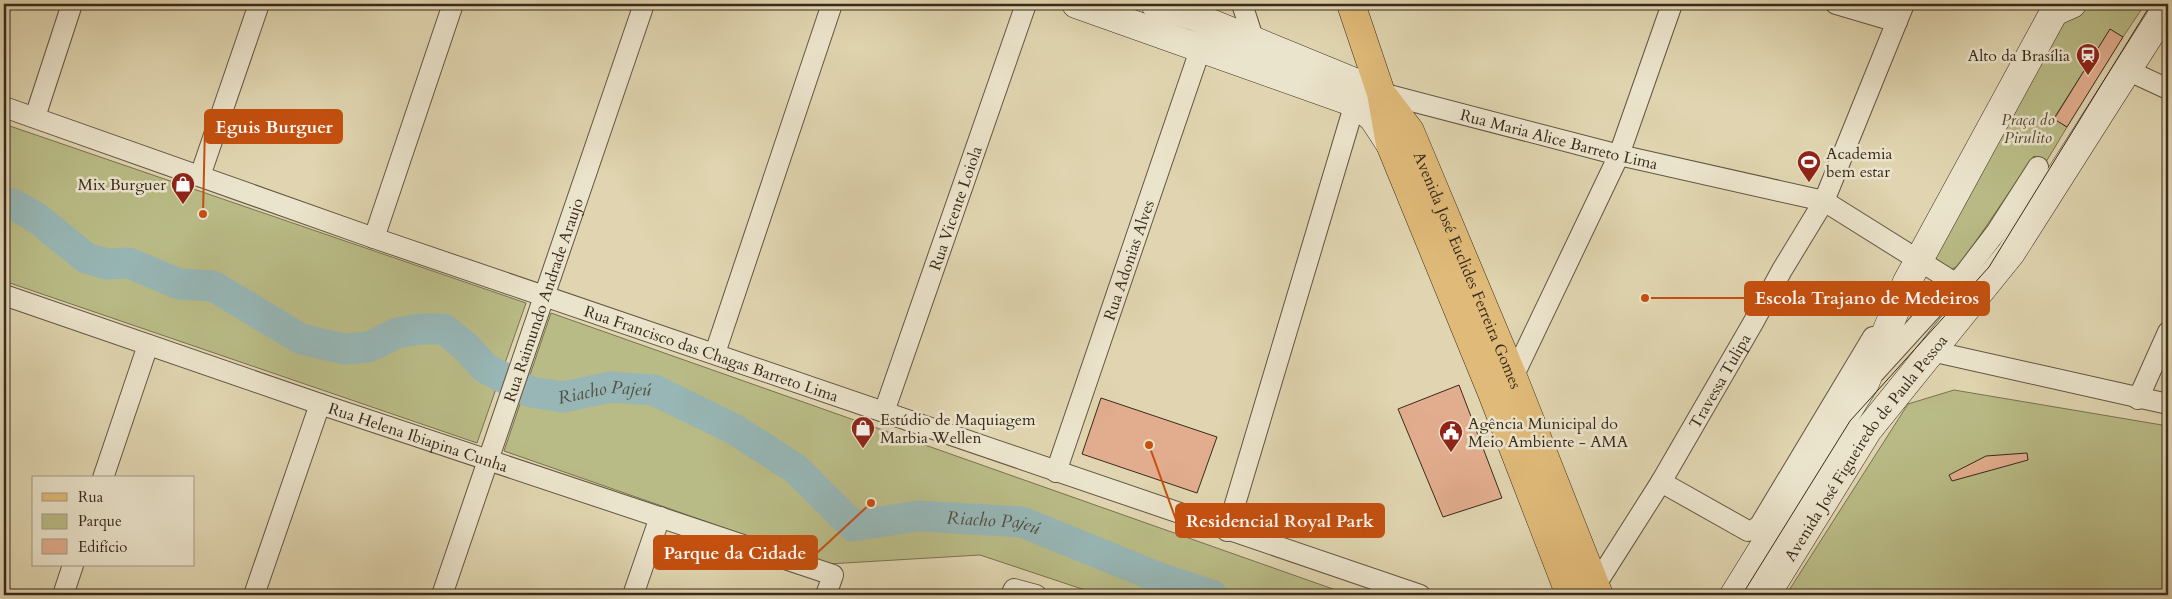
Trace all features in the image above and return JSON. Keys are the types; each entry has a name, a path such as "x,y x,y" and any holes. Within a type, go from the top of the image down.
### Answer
{"main road":[{"path":"1076,4 1354,102 1373,118 1390,144"},
{"name":"Rua Maria Alice Barreto Lima","path":"1155,4 1254,41 1381,93"},
{"name":"Avenida José Euclides Ferreira Gomes","path":"1351,4 1381,93 1390,144 1492,393 1588,592"},
{"name":"Avenida José Figueiredo de Paula Pessoa","path":"1766,595 1868,430 2008,257 2129,71 2168,6"},
{"name":"Avenida José Figueiredo de Paula Pessoa","path":"1734,595 1866,383 1913,271 2061,7"},
{"path":"1354,102 1362,101 1381,93"},
{"name":"Avenida José Euclides Ferreira Gomes","path":"1381,93 1410,131 1512,377 1588,592"}],"street":[{"path":"35,116 72,4"},
{"path":"200,176 259,4"},
{"path":"374,238 453,4"},
{"name":"Rua Raimundo Andrade Araujo","path":"442,595 644,4"},
{"path":"714,353 832,4"},
{"name":"Rua Vicente Loiola","path":"884,412 1026,4"},
{"path":"1242,4 1254,41"},
{"path":"1512,377 1619,155 1672,4"},
{"path":"1836,4 1897,22"},
{"name":"Travessa Tulipa","path":"1588,592 1661,482 1782,270 1824,201 1904,4"},
{"name":"Rua Adonias Alves","path":"1056,472 1201,47"},
{"path":"2129,71 2168,90"},
{"name":"Rua Maria Alice Barreto Lima","path":"1381,93 1619,155 1824,201 1913,271 1955,283"},
{"path":"1227,531 1354,102"},
{"name":"Rua Francisco das Chagas Barreto Lima","path":"4,106 374,238 714,353 1227,531 1420,595"},
{"path":"1866,383 1955,283 1997,231 2038,167"},
{"path":"1661,482 1748,531 1754,530 1760,525 1913,271"},
{"name":"Rua Helena Ibiapina Cunha","path":"4,295 320,404 833,575 826,595"},
{"path":"2138,398 2168,332"},
{"path":"104,476 148,345"},
{"path":"1931,351 2168,404"},
{"path":"254,595 320,404"},
{"path":"633,595 660,517"},
{"path":"63,595 73,566"},
{"path":"1012,592 1036,595"}],"green space":[{"name":"Praça do Pirulito","path":"2089,4 2145,4 2123,37 2110,30 2054,118 2067,127 2046,162 2034,156 1959,266 1949,270 1924,255 2056,19"},
{"path":"4,124 526,303 477,443 4,281"},
{"path":"551,313 1350,595 1100,595 980,555 828,564 504,451"},
{"path":"1954,390 2168,426 2168,595 1786,595 1908,404"}],"building":[{"name":"Alto da Brasília","path":"2110,29 2123,37 2067,127 2054,119"},
{"name":"Agência Municipal do Meio Ambiente - AMA","path":"1459,385 1502,498 1443,517 1398,409"},
{"path":"1101,398 1217,437 1197,493 1082,454"},
{"path":"2027,453 2028,460 1952,481 1949,475 1986,456"}],"waterway":[{"name":"Riacho Pajeú","path":"4,203 13,204 37,218 86,258 107,264 129,263 179,284 213,286 301,339 344,349 369,347 397,333 420,329 444,329 466,347 485,368 531,392 563,397 611,387 654,390 734,429 796,469 853,526 919,516 1022,522 1162,579 1212,595"}],"tram line":[{"path":"1742,595 1850,421 1989,267 2151,4"}],"place":[{"name":"Alto da Brasília","path":"2088,76"},
{"name":"Academia bem estar","path":"1809,183"},
{"name":"Mix Burguer","path":"183,205"},
{"name":"Eguis Burguer","path":"203,214"},
{"name":"Escola Trajano de Medeiros","path":"1645,298"},
{"name":"Residencial Royal Park","path":"1149,445"},
{"name":"Estúdio de Maquiagem Marbia Wellen","path":"863,449"},
{"name":"Agência Municipal do Meio Ambiente - AMA","path":"1451,453"},
{"name":"Parque da Cidade","path":"871,503"}]}
